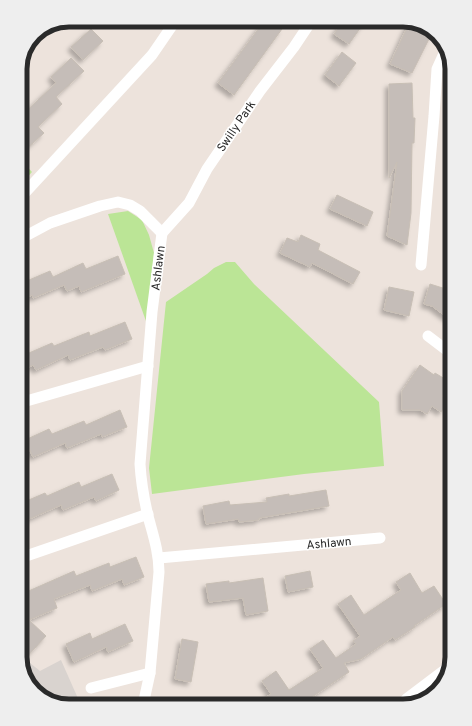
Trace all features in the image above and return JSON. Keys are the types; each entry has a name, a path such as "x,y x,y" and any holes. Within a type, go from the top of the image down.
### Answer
{"main road":[{"path":"411,699 440,676"}],"street":[{"path":"27,190 152,55 171,27"},
{"name":"Swilly Park","path":"162,233 189,203 207,169 260,91 307,27"},
{"path":"421,265 437,69 443,56"},
{"name":"Ashlawn","path":"27,235 50,223 100,206 118,202 130,205 140,211 162,233 152,312 140,464 141,479 148,514 159,558 150,673 144,699"},
{"path":"428,336 445,349"},
{"path":"27,401 148,366"},
{"path":"29,555 148,514"},
{"name":"Ashlawn","path":"159,558 380,538"},
{"path":"91,688 150,673"}],"green space":[{"path":"27,167 32,172 27,177"},
{"path":"128,211 142,220 149,235 154,253 147,324 108,214"},
{"path":"226,262 235,262 254,284 379,402 384,466 304,474 152,494 149,468 166,302 214,268"}],"shaded area":[{"path":"61,660 78,699 66,699 50,695 37,685 31,676 28,661 40,671"}],"building":[{"path":"260,27 279,27 282,29 234,95 218,83"},
{"path":"339,27 361,27 349,44 334,34"},
{"path":"407,27 422,31 430,37 412,73 390,64"},
{"path":"91,29 103,41 83,60 71,47"},
{"path":"342,52 356,63 339,86 325,75"},
{"path":"71,58 84,71 56,97 62,104 38,127 44,133 27,149 27,110 56,83 51,77"},
{"path":"412,83 413,118 415,118 414,143 412,143 411,213 407,245 387,236 397,162 389,178 389,84"},
{"path":"337,195 373,212 367,226 330,209"},
{"path":"301,235 320,244 318,250 360,272 353,284 312,263 310,267 280,253 287,238 298,242"},
{"path":"118,256 125,274 81,292 79,286 67,291 64,285 33,298 32,295 27,298 27,281 50,271 53,277 83,263 86,269"},
{"path":"430,284 445,289 445,316 432,306 424,304"},
{"path":"389,287 414,292 409,316 384,310"},
{"path":"125,322 132,339 105,350 103,347 70,360 68,355 36,370 33,365 27,368 27,354 52,343 54,346 89,332 90,336"},
{"path":"420,365 434,375 435,373 445,379 445,392 442,396 445,398 445,406 441,412 432,406 427,414 420,410 402,410 402,391"},
{"path":"120,410 127,427 102,437 101,434 67,448 65,443 33,457 27,444 27,439 49,429 52,434 84,421 86,425"},
{"path":"112,474 119,490 96,501 94,497 63,510 61,505 27,520 27,501 45,493 47,496 79,482 81,487"},
{"path":"326,490 329,506 259,518 259,520 239,522 238,519 206,524 203,506 229,501 230,505 267,502 266,498"},
{"path":"136,557 144,577 124,585 122,579 92,591 90,585 54,599 57,608 29,620 46,636 27,657 27,592 74,571 76,576 109,563 110,567"},
{"path":"310,571 313,587 288,592 285,576"},
{"path":"410,573 422,593 434,586 445,605 395,640 393,637 361,659 344,663 349,672 312,697 312,699 263,699 271,694 262,681 276,671 289,690 323,668 310,649 323,640 336,658 356,644 353,641 360,636 338,604 351,595 364,615 401,590 396,582"},
{"path":"263,578 268,611 246,615 243,598 209,602 206,584 229,581 229,583"},
{"path":"125,624 133,641 108,652 106,647 74,662 66,644 90,633 92,639"},
{"path":"182,639 198,642 191,682 175,679"}]}
